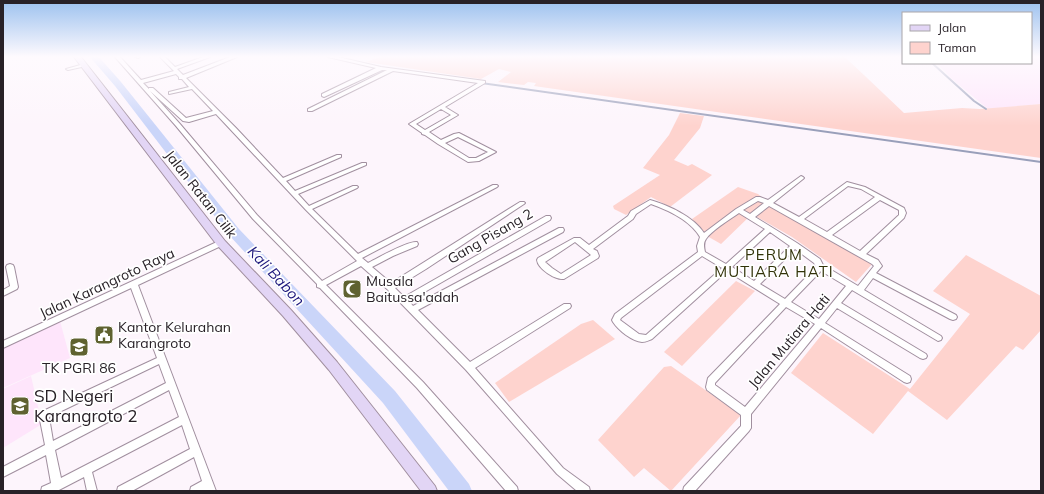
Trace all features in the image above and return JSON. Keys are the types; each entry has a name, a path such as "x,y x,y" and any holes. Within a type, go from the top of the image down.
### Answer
{"street":[{"name":"Jalan Ratan Cilik","path":"93,80 221,243 287,313 332,366 430,491"},
{"path":"142,82 148,80"},
{"path":"183,80 216,112 308,209 390,287 469,367 560,471 585,491"},
{"path":"324,95 356,80"},
{"path":"310,110 373,80"},
{"path":"440,143 459,135 493,152 477,160 471,161 440,143 424,133 412,124 483,82 469,80"},
{"path":"142,82 185,120 216,112"},
{"path":"142,82 255,217 420,384 513,491"},
{"path":"172,93 191,88"},
{"path":"424,133 455,115 441,107"},
{"path":"282,181 339,156"},
{"path":"294,194 364,164"},
{"path":"750,217 801,178"},
{"path":"800,219 847,184 856,185 902,208 903,213 861,254"},
{"path":"320,284 362,262 496,186"},
{"path":"308,209 355,187"},
{"path":"828,235 880,197"},
{"path":"703,237 738,210 758,198 800,219 878,264 872,274 953,317"},
{"path":"588,249 631,217 633,213 650,202 694,224 702,232 703,237 700,247 702,253 785,304 820,323 907,379"},
{"path":"390,287 427,266 453,246 522,203"},
{"path":"738,210 795,245 819,262 820,267 938,338"},
{"name":"Gang Pisang 2","path":"403,301 548,218"},
{"path":"702,253 618,316 616,320 617,322 638,338 645,339 649,337 770,229"},
{"path":"412,310 561,230"},
{"path":"574,240 578,240 588,249 594,253 595,256 564,276 556,276 541,263 542,259 574,240"},
{"name":"Jalan Karangroto Raya","path":"3,345 221,243"},
{"path":"362,262 390,254 415,244"},
{"path":"754,285 795,245"},
{"path":"3,293 14,287 10,267"},
{"path":"688,491 744,432 746,428 746,413 710,387 709,384 820,267"},
{"name":"Jalan Mutiara Hati","path":"746,413 836,304 872,274"},
{"path":"134,285 210,487 195,491"},
{"path":"836,304 923,356"},
{"path":"469,367 567,306"},
{"path":"56,486 44,415 162,359"},
{"path":"3,472 172,385"},
{"path":"46,491 184,419"},
{"path":"122,491 196,450"},
{"path":"87,470 92,491"}],"shaded area":[{"path":"953,80 1041,80 1041,104 988,109"},
{"path":"60,321 70,358 3,388 3,346"},
{"name":"SD Negeri Karangroto 2","path":"31,376 42,424 3,448 3,389"}],"green space":[{"path":"501,80 869,80 904,113 1041,104 1041,158 534,86 536,83 528,82 524,85 498,82"},
{"path":"680,113 704,116 700,128 674,160 688,166 692,164 712,175 670,207 651,197 626,215 614,209 613,206 660,175 643,168 669,135"},
{"path":"738,187 758,194 769,203 873,263 856,282 792,237 752,214 721,244 707,236 692,219"},
{"path":"966,255 1041,296 1041,330 1023,350 1016,346 947,420 908,391 873,434 791,373 823,333 910,389 970,314 933,291"},
{"path":"736,281 755,291 682,366 664,352"},
{"path":"593,320 615,339 509,402 495,383 581,324"},
{"path":"671,366 741,415 671,491 644,468 634,477 598,440 664,367"}],"waterway":[{"name":"Kali Babon","path":"114,80 234,232 389,397 462,491"},
{"path":"951,80 974,101 986,109"},
{"path":"481,83 1041,162"}],"place":[{"name":"Musala Baitussa'adah","path":"352,289"},
{"name":"Kantor Kelurahan Karangroto","path":"104,335"},
{"name":"TK PGRI 86","path":"79,347"},
{"name":"SD Negeri Karangroto 2","path":"20,406"}],"district":[{"name":"PERUM MUTIARA HATI","path":"774,264"}]}
